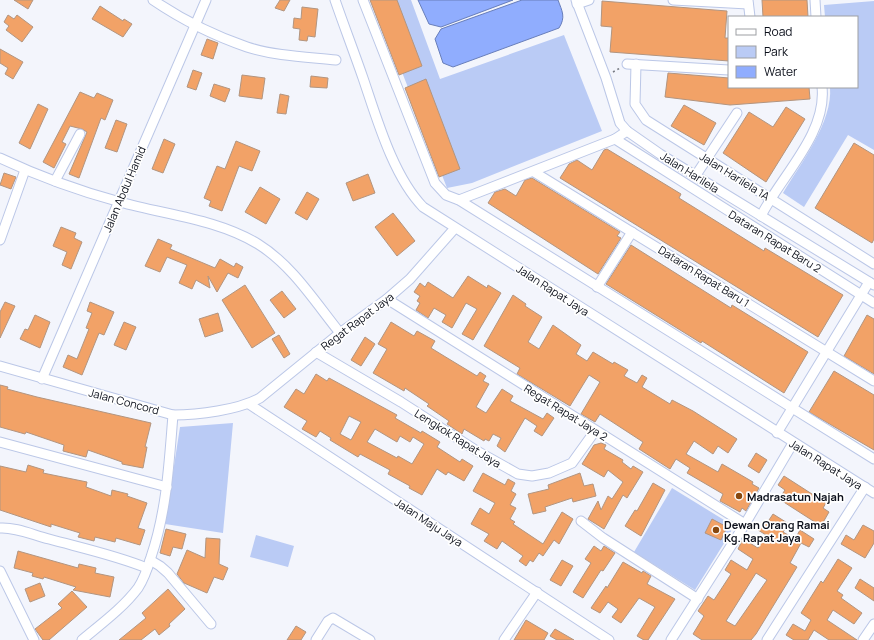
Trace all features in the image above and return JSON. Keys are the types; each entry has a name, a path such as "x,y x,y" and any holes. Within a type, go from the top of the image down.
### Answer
{"street":[{"path":"154,0 196,24 248,47 291,55 336,60"},
{"name":"Jalan Abdul Hamid","path":"42,379 206,0"},
{"name":"Jalan Rapat Jaya","path":"335,0 378,123 402,179 412,196 423,207 874,493"},
{"path":"363,0 435,183 446,195 459,200 874,459"},
{"path":"576,2 589,0"},
{"path":"673,0 748,2 750,16"},
{"path":"815,0 816,16"},
{"name":"Jalan Harilela","path":"576,2 606,78 620,123 627,131 696,176 871,284"},
{"path":"632,64 728,70"},
{"name":"Jalan Harilela 1A","path":"632,64 635,104 639,112 646,120 874,264"},
{"path":"761,216 769,198 797,158 817,124 822,110 822,88"},
{"path":"696,176 737,113"},
{"path":"459,200 534,172 615,139 627,131"},
{"path":"56,181 80,134"},
{"name":"Dataran Rapat Baru 2","path":"615,139 874,303"},
{"path":"0,158 25,170 118,202 231,229 259,245 287,267 340,333"},
{"path":"0,240 25,170"},
{"name":"Dataran Rapat Baru 1","path":"534,172 874,381"},
{"name":"Regat Rapat Jaya","path":"249,404 260,398 340,333 387,299 410,279 455,228"},
{"path":"598,287 632,232"},
{"path":"778,433 861,295 871,284"},
{"name":"Regat Rapat Jaya 2","path":"387,299 745,524"},
{"name":"Lengkok Rapat Jaya","path":"316,352 401,402 477,451 518,474 532,476 544,474 572,463 595,431"},
{"name":"Jalan Concord","path":"0,366 173,415 189,415 249,404"},
{"name":"Jalan Maju Jaya","path":"249,404 609,640"},
{"path":"82,640 135,591 148,564 163,511 167,487 173,415"},
{"path":"0,442 167,487"},
{"path":"671,640 745,524 793,443"},
{"path":"767,640 864,487"},
{"path":"581,521 603,538 698,598"},
{"path":"0,528 19,531 124,559 160,566 168,573 211,624"},
{"path":"0,571 34,640"},
{"path":"504,640 537,592"},
{"path":"316,640 328,621 333,618 370,640"},
{"path":"864,640 874,624"}],"path":[{"path":"606,78 632,64"}],"green space":[{"path":"374,0 411,0 440,79 564,35 602,131 472,183 447,188"},
{"path":"874,1 874,150 848,135 804,207 783,193 807,156 821,128 830,100 830,88 858,88 858,16 825,16 824,5"},
{"path":"233,423 223,533 165,524 180,427"},
{"path":"672,488 729,523 731,532 695,590 634,552"},
{"path":"256,535 294,546 288,567 250,557"}],"water":[{"path":"418,0 513,0 441,27 429,24"},
{"path":"522,0 558,0 563,17 559,28 453,67 443,63 435,39 441,29"}],"building":[{"path":"14,0 33,0 28,9"},
{"path":"280,0 290,0 284,11 275,8"},
{"path":"370,0 397,0 422,66 399,75"},
{"path":"762,0 807,0 808,16 763,16"},
{"path":"602,1 727,11 725,38 728,38 728,61 610,52 612,27 601,26"},
{"path":"100,6 123,21 124,19 132,24 123,37 92,19"},
{"path":"302,7 318,9 315,37 308,36 307,41 299,40 300,29 293,28 294,18 301,19"},
{"path":"8,15 14,19 17,15 33,27 22,42 6,30 9,26 4,22"},
{"path":"207,39 218,43 213,59 201,55"},
{"path":"0,49 23,62 13,79 5,74 8,68 0,63"},
{"path":"193,70 202,73 196,90 187,87"},
{"path":"668,73 728,78 728,88 809,88 810,99 730,105 665,97"},
{"path":"242,75 265,78 262,99 239,96"},
{"path":"311,76 328,78 327,88 310,87"},
{"path":"426,79 460,169 439,177 405,88"},
{"path":"214,84 230,89 225,102 210,96"},
{"path":"80,92 94,98 97,93 113,100 105,120 101,118 79,178 69,174 87,132 82,129 70,126 62,142 66,144 54,168 43,162"},
{"path":"280,94 289,96 286,114 277,113"},
{"path":"38,104 48,109 30,149 19,143"},
{"path":"684,105 716,123 704,145 671,126"},
{"path":"786,107 805,119 766,182 723,153 749,112 773,127"},
{"path":"116,120 127,124 117,152 105,148"},
{"path":"164,139 175,144 163,173 152,169"},
{"path":"236,141 260,151 252,171 239,166 222,211 209,206 211,201 204,198 217,166 225,169"},
{"path":"854,143 874,155 874,239 872,243 815,208"},
{"path":"607,149 681,194 679,198 764,251 765,248 843,295 818,337 560,178 569,164 577,160 592,170 604,150"},
{"path":"4,173 16,177 11,189 0,185"},
{"path":"368,174 375,193 353,201 346,183"},
{"path":"532,178 620,232 617,236 621,238 598,274 488,203 495,192 505,189 516,196 525,180"},
{"path":"260,187 280,199 266,224 245,212"},
{"path":"307,192 319,199 307,220 295,213"},
{"path":"393,213 415,241 397,256 375,227"},
{"path":"61,227 76,233 74,238 82,242 71,269 62,265 67,252 53,246"},
{"path":"158,239 172,245 170,249 215,268 220,259 234,267 236,263 243,267 238,278 228,273 217,292 208,276 210,288 196,280 192,289 179,283 187,265 167,257 160,272 145,266"},
{"path":"631,245 731,308 732,305 808,352 784,393 702,341 701,343 606,284"},
{"path":"468,276 487,288 488,285 501,293 473,340 462,334 477,309 466,303 452,328 442,322 446,315 434,308 428,318 416,310 420,303 417,301 420,296 414,292 420,283 425,287 428,282 453,298"},
{"path":"245,285 275,333 252,348 222,300"},
{"path":"282,291 296,309 284,318 270,300"},
{"path":"513,295 526,304 525,306 542,317 528,342 539,349 553,325 581,345 576,354 587,361 593,352 613,364 614,362 628,370 624,376 637,383 642,375 647,378 642,387 670,404 672,400 693,411 737,439 728,453 718,446 713,454 694,441 686,454 718,472 722,464 753,482 752,484 759,488 746,511 742,508 740,512 720,501 723,494 687,473 690,468 676,459 670,469 639,449 643,442 600,414 595,422 581,414 600,382 589,375 570,406 517,374 520,368 484,346"},
{"path":"5,302 15,306 0,338 0,312"},
{"path":"90,302 114,312 104,335 99,333 82,375 63,367 68,355 77,359 89,329 86,328 92,313 87,311"},
{"path":"218,313 223,331 205,337 199,319"},
{"path":"35,315 50,322 40,348 20,339 25,329 28,330"},
{"path":"867,315 874,319 874,374 844,356"},
{"path":"124,322 136,327 126,350 114,345"},
{"path":"391,322 414,336 417,331 435,341 431,348 477,376 480,372 486,376 483,381 489,384 476,407 486,413 502,389 513,396 510,401 543,419 547,413 554,418 542,436 534,431 537,426 525,418 505,452 497,446 501,438 493,434 489,441 485,439 484,441 464,429 462,434 447,424 449,421 427,406 429,404 405,388 404,391 373,373 387,349 378,344"},
{"path":"279,335 290,354 284,358 272,339"},
{"path":"365,337 375,344 361,366 351,360"},
{"path":"834,371 874,395 874,450 809,412"},
{"path":"316,374 327,381 329,378 397,415 395,418 421,433 422,431 440,442 437,447 460,462 462,459 473,466 464,481 448,472 446,475 437,469 422,495 409,488 410,486 388,474 390,470 360,454 358,457 330,440 331,438 320,431 316,437 302,429 307,421 284,407 296,389 304,394","holes":["349,416 361,422 351,440 340,434","375,429 397,442 400,436 410,442 413,437 424,444 412,464 367,442"]},
{"path":"0,385 8,387 7,389 37,397 151,423 145,447 147,447 143,468 122,464 122,462 88,450 86,457 63,451 64,445 26,432 25,434 0,427"},
{"path":"601,443 606,445 604,449 623,460 622,462 631,469 633,466 643,472 627,498 623,495 604,529 588,519 598,501 601,510 608,496 612,499 623,482 608,470 604,477 582,464 594,445"},
{"path":"756,453 767,460 759,473 748,466"},
{"path":"28,465 44,470 43,473 87,482 86,487 111,496 112,490 128,494 127,496 147,503 138,528 145,530 140,545 116,538 115,542 95,537 94,541 78,537 80,533 51,524 51,527 0,510 0,466 26,472"},
{"path":"483,473 505,485 508,479 515,483 511,491 516,494 510,505 516,508 510,519 515,522 513,524 543,544 562,512 573,519 559,544 554,540 543,556 539,553 533,562 530,560 526,566 519,561 523,556 502,541 497,549 484,541 489,534 471,524 480,508 489,514 495,503 473,491"},
{"path":"580,473 584,486 593,484 596,496 573,502 572,498 545,507 546,511 533,514 528,494 549,489 548,485"},
{"path":"784,476 826,503 823,508 829,512 821,526 779,499 785,490 778,485"},
{"path":"653,483 665,490 641,536 625,526 635,510 637,511"},
{"path":"773,514 789,524 783,532 795,539 800,530 814,539 809,547 801,543 790,563 797,567 751,640 702,640 693,634 704,616 698,611 708,596 714,600 731,574 725,570 731,560 747,570 753,559 738,549 743,539 758,548 766,535 758,530 764,521 767,523","holes":["756,573 767,580 735,626 726,621"]},
{"name":"Dewan Orang Ramai Kg. Rapat Jaya","path":"712,519 727,527 721,540 705,533"},
{"path":"863,525 874,531 874,543 865,558 841,544 846,535 854,540"},
{"path":"166,529 186,534 182,549 173,547 170,556 160,553"},
{"path":"206,538 220,539 219,564 228,568 223,580 214,577 207,593 184,583 177,574 187,550 205,558"},
{"path":"594,546 601,551 604,546 615,553 603,571 601,570 583,598 573,592 591,563 585,559"},
{"path":"18,551 78,568 79,564 96,568 95,573 114,577 110,597 73,590 76,587 44,577 43,579 32,576 33,573 14,568"},
{"path":"838,559 852,568 837,591 843,595 841,598 862,613 854,624 833,610 827,620 857,640 829,640 814,630 808,640 794,640 786,635 793,624 805,631 811,620 801,613 821,581 823,583"},
{"path":"562,560 573,566 561,586 550,580"},
{"path":"623,562 642,573 643,571 651,576 647,584 675,599 648,640 644,640 637,636 655,607 639,598 621,623 612,617 618,609 608,602 600,613 591,608 606,586 607,588"},
{"path":"860,579 874,588 874,601 855,588"},
{"path":"40,583 45,596 30,602 25,589"},
{"path":"168,589 185,609 169,624 170,626 159,635 155,629 141,640 119,640 146,618 142,613"},
{"path":"72,591 87,607 49,640 43,640 35,629 62,608 58,604"},
{"path":"526,620 548,633 544,640 514,640"},
{"path":"296,626 306,632 301,640 287,640"},
{"path":"555,629 574,640 557,640 550,636"}],"place":[{"name":"Madrasatun Najah","path":"739,496"},
{"name":"Dewan Orang Ramai Kg. Rapat Jaya","path":"716,530"}]}
